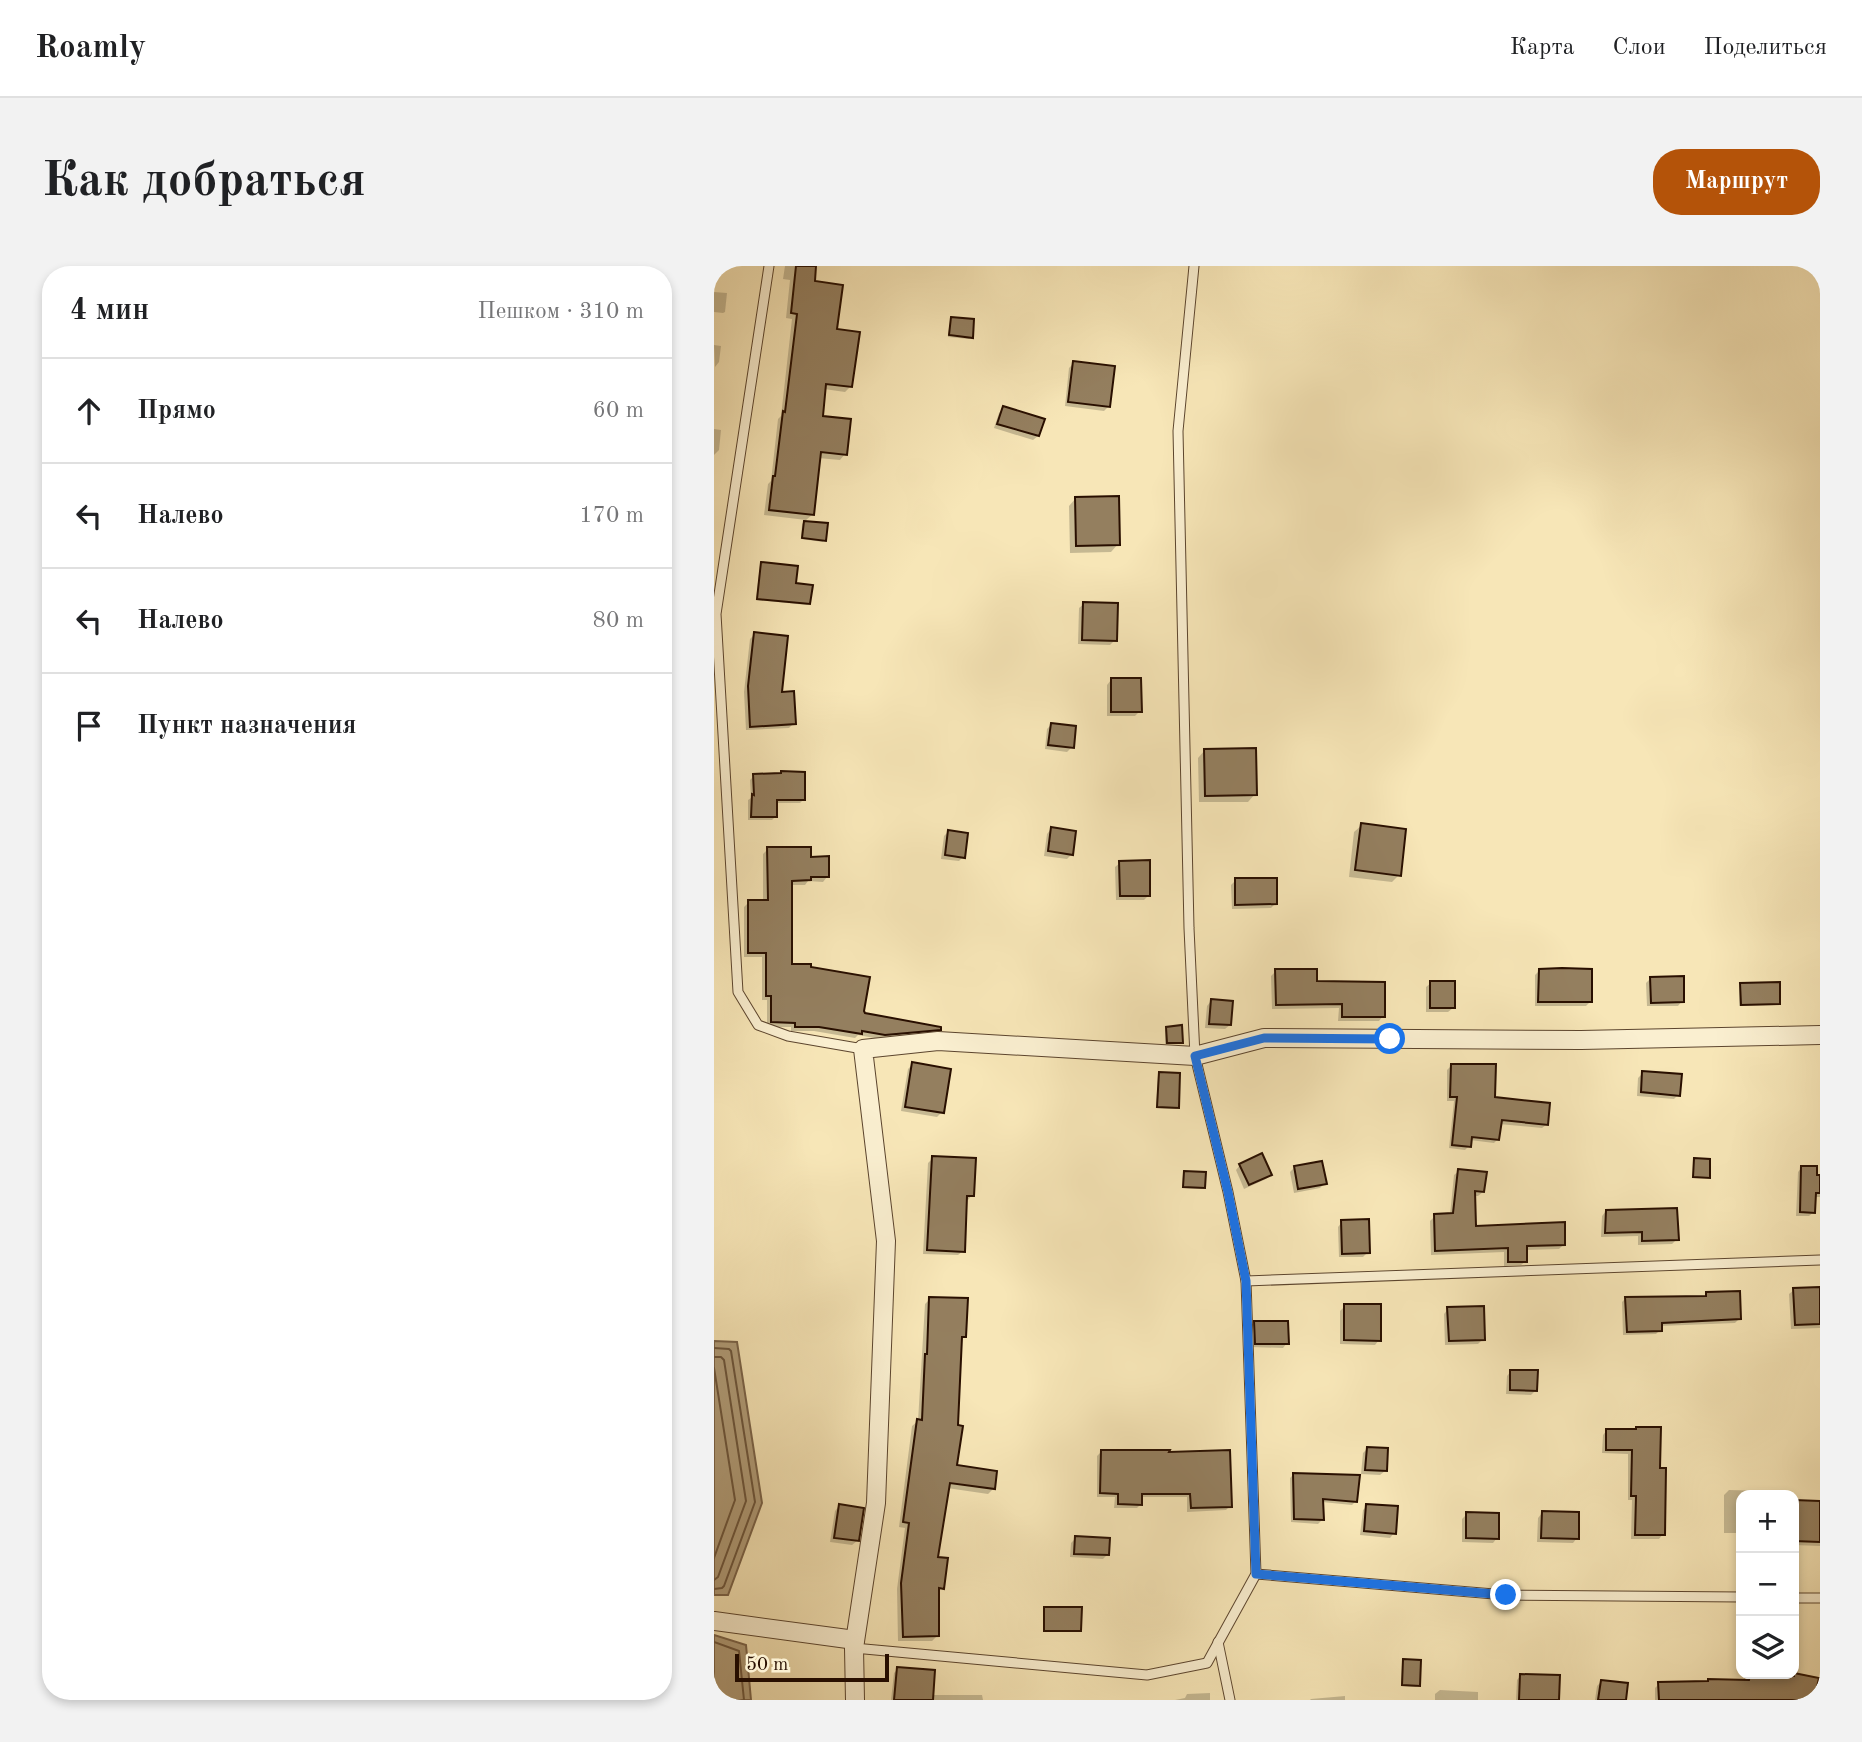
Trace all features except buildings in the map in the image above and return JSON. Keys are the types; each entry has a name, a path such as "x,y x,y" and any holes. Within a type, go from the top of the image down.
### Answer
{"street":[{"path":"855,1700 855,1644 876,1503 886,1241 863,1049 938,1041 1195,1056 1264,1038 1581,1040 1820,1035"},
{"path":"714,1621 855,1644"}],"lane":[{"path":"769,266 716,614 738,992 758,1026 788,1036 863,1049"},
{"path":"855,1644 1147,1675 1207,1663 1256,1574 1246,1281 1228,1192 1195,1056 1189,928 1178,432 1194,266"},
{"path":"1246,1281 1820,1260"},
{"path":"1256,1574 1506,1595 1736,1597"},
{"path":"1799,1598 1820,1598"},
{"path":"1218,1642 1230,1700"}],"water":[{"path":"714,1341 737,1342 762,1503 728,1595 714,1595"},
{"path":"714,1635 746,1645 751,1700 714,1700"}],"route":[{"path":"1390,1039 1264,1038 1195,1056 1228,1192 1246,1281 1256,1574 1506,1595"}]}
